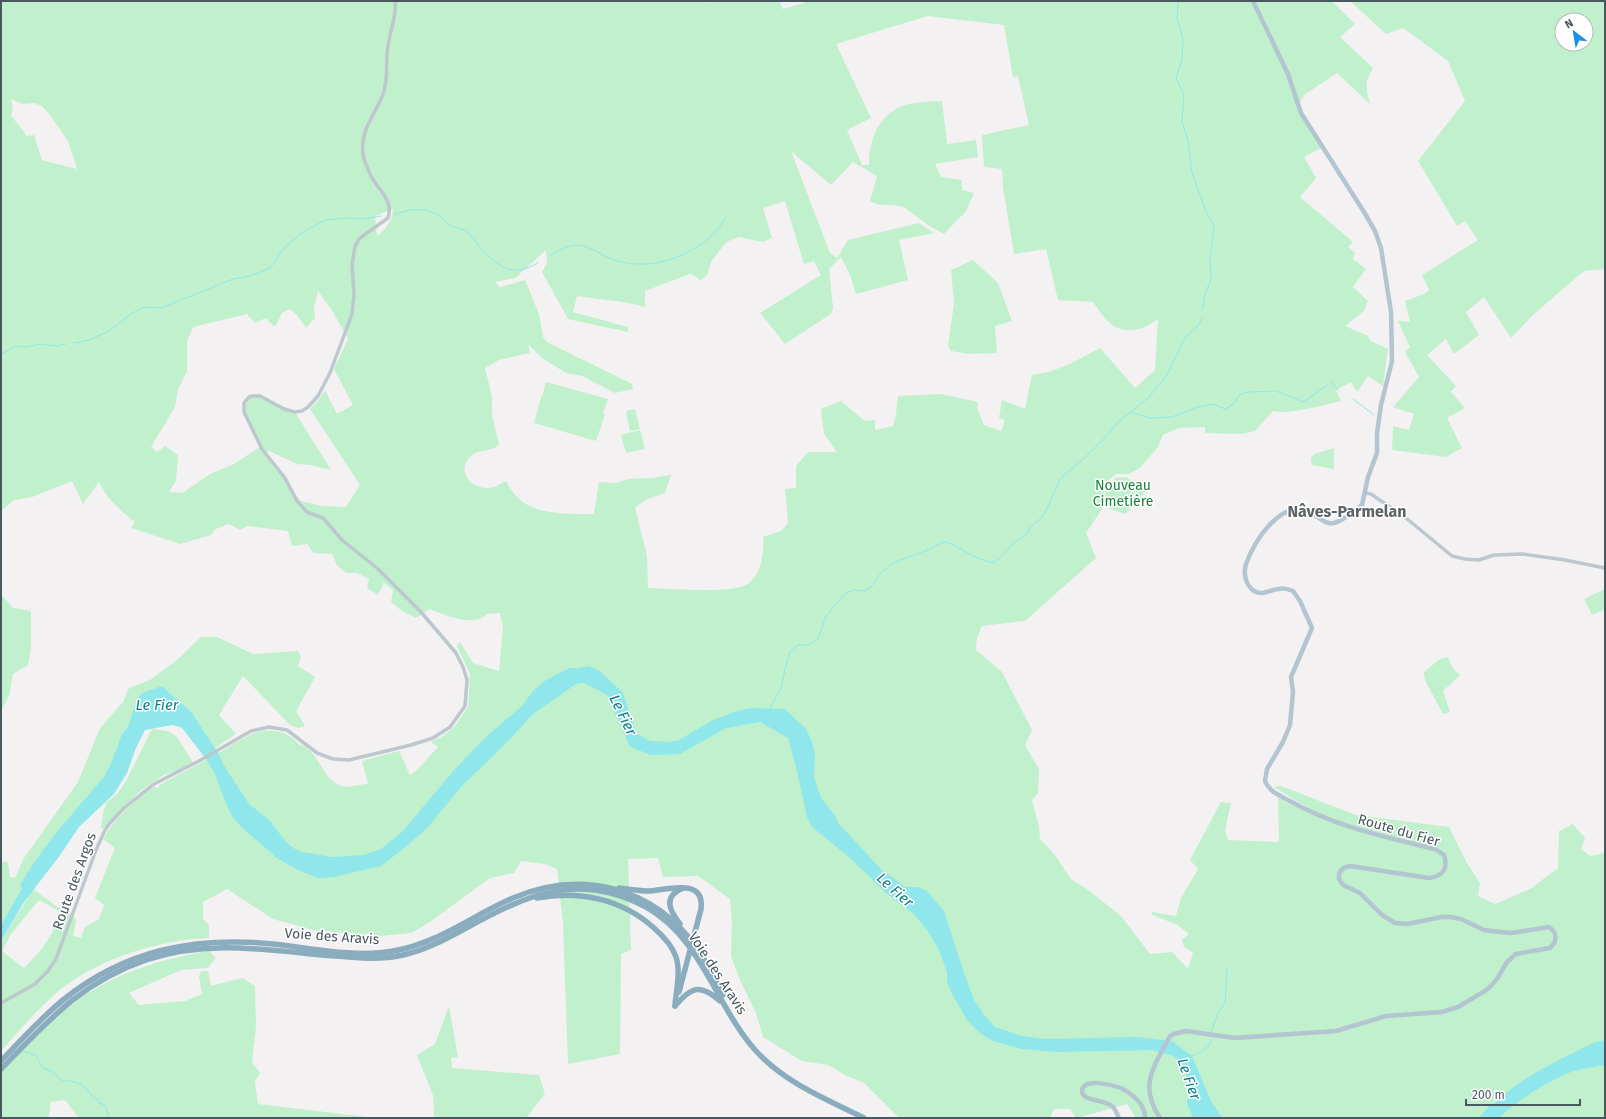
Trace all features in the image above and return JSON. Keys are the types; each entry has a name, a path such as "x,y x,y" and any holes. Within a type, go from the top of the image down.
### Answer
{"highway":[{"name":"Voie des Aravis","path":"1,1061 50,1011 85,984 126,962 160,950 190,944 229,941 355,952 392,952 433,939 495,906 531,891 545,887 568,884 600,886 621,891 644,901 672,921 692,942 708,965 738,1026"},
{"path":"600,886 646,891 685,888 696,892 701,901 700,913 675,1006"},
{"path":"685,888 679,890 673,895 670,901 670,907 674,916 692,942"},
{"name":"Voie des Aravis","path":"1,1069 55,1014 77,996 105,978 146,960 184,950 224,946 263,948 351,957 391,957 408,954 429,946 511,905 537,895 571,889 604,892 635,902 646,907 663,919 686,942 738,1026 757,1052 775,1070 803,1087 864,1118"},
{"path":"511,905 545,897 567,895 590,897 614,903 640,917 661,934 675,954 678,968 675,1006"},
{"path":"678,968 687,960"},
{"path":"675,1006 685,994 692,990 698,989 710,992 723,1004"}],"main road":[{"path":"1253,1 1288,74 1301,113 1351,192 1379,240 1390,303 1392,362 1381,405 1377,433 1378,450 1368,477 1366,493"},
{"name":"Route du Fier","path":"1160,1118 1152,1105 1149,1088 1150,1076 1170,1036 1174,1034 1186,1032 1235,1038 1336,1031 1382,1017 1449,1011 1488,989 1497,979 1511,957 1523,952 1550,948 1555,942 1556,936 1548,927 1511,933 1484,930 1454,917 1442,917 1407,924 1391,921 1382,915 1360,893 1343,885 1339,879 1340,872 1350,866 1430,878 1438,876 1445,869 1446,865 1444,855 1435,849 1356,830 1304,809 1268,787 1265,781 1267,769 1283,742 1290,725 1293,692 1290,677 1312,628 1300,601 1293,591 1279,588 1265,593 1253,591 1246,581 1245,567 1252,549 1282,513 1291,510 1304,510 1316,515 1326,522 1334,523 1345,518 1362,505 1366,493"},
{"path":"1119,1118 1113,1106 1086,1098 1083,1095 1082,1090 1084,1086 1089,1083 1096,1083 1119,1087 1130,1094 1139,1103 1143,1108 1145,1118"}],"street":[{"name":"Route des Argos","path":"1,1003 35,984 48,971 56,959 96,850 105,830 124,808 149,787 251,731 269,727 287,730 322,756 340,760 349,760 433,738 450,727 465,706 467,680 463,667 456,653 421,612 377,568 343,541 323,518 307,512 297,501 285,478 260,447 244,412 244,403 246,399 252,396 260,396 284,409 295,412 302,411 308,407 318,396 330,373 352,314 354,294 352,265 355,246 360,238 388,218 390,208 387,200 371,176 363,153 363,134 383,95 386,85 387,47 396,14 395,1"},
{"path":"1366,493 1371,494 1406,518 1452,556 1479,560 1494,556 1522,554 1565,560 1605,568"}],"green space":[{"path":"1,1 708,1 709,3 712,1 779,1 783,9 804,3 803,1 1332,1 1355,24 1340,37 1373,68 1367,82 1370,104 1337,73 1304,95 1297,108 1323,147 1304,157 1316,178 1300,197 1353,242 1348,247 1355,253 1353,259 1366,269 1353,287 1368,301 1364,311 1345,326 1368,336 1371,341 1388,349 1383,386 1368,376 1357,392 1351,382 1336,390 1341,401 1298,411 1273,411 1255,431 1241,434 1205,433 1205,427 1179,428 1163,435 1158,447 1141,467 1129,474 1116,474 1105,483 1102,509 1086,533 1096,558 1025,621 982,626 977,637 976,650 1002,672 1032,730 1025,745 1039,769 1038,793 1032,800 1039,826 1040,839 1054,854 1071,879 1087,889 1121,916 1150,954 1172,952 1188,969 1193,953 1184,947 1182,940 1189,934 1176,924 1152,915 1152,912 1176,916 1181,898 1198,869 1190,860 1221,802 1231,803 1225,830 1228,840 1279,842 1278,798 1310,814 1311,810 1274,787 1281,786 1356,815 1449,827 1467,863 1480,883 1478,896 1495,904 1530,889 1558,868 1559,831 1573,824 1585,838 1581,849 1590,856 1605,853 1605,1118 1136,1118 1127,1104 1077,1118 1070,1109 1054,1109 1050,1118 899,1118 864,1083 845,1075 828,1065 802,1061 763,1037 756,1013 739,978 731,956 732,922 730,899 698,876 663,877 658,858 628,859 631,950 621,954 620,1054 568,1064 563,924 557,869 545,864 521,861 514,873 490,878 427,924 411,933 381,936 313,930 273,919 227,889 203,902 203,919 209,925 209,938 170,942 131,953 94,968 61,989 45,1003 1,1051 1,941 33,889 56,906 73,914 76,922 73,936 81,938 85,927 99,919 104,905 95,898 115,848 103,839 119,817 140,797 155,786 157,789 161,784 247,736 262,731 277,731 291,737 298,744 311,752 329,778 342,786 348,787 368,784 362,761 399,751 410,775 416,771 438,747 431,742 443,736 455,726 468,707 470,674 457,646 460,642 473,663 499,671 503,628 500,613 487,614 475,620 467,620 451,617 430,609 416,618 402,611 391,602 393,590 384,583 378,595 367,588 369,579 357,573 346,573 337,565 332,554 314,553 307,544 292,546 288,531 247,526 240,530 229,524 216,529 211,535 180,544 131,528 135,522 110,499 99,482 83,504 72,481 32,497 14,500 1,511","holes":["928,16 1004,25 1013,77 1018,76 1029,125 982,135 984,167 1002,169 1003,188 1014,254 1046,249 1058,300 1093,302 1109,322 1121,329 1137,329 1147,326 1158,319 1155,370 1135,388 1100,348 1059,368 1032,375 1025,409 1002,400 999,418 1005,420 1001,431 984,425 977,408 978,402 940,394 898,396 893,426 875,430 875,420 865,421 841,401 821,409 824,434 837,452 808,452 796,466 796,488 785,489 788,523 781,531 763,537 761,562 753,579 742,587 730,589 701,590 648,588 647,556 635,508 645,500 665,493 671,475 628,479 616,483 599,482 594,514 559,513 533,508 520,500 506,481 493,487 482,488 476,486 467,478 465,467 466,462 471,456 493,448 499,444 492,415 492,397 485,368 499,360 530,353 528,344 542,358 566,373 582,376 615,393 633,389 632,384 547,342 543,337 539,314 525,280 500,287 495,282 515,278 546,250 547,263 542,272 568,319 628,332 628,327 573,312 577,296 620,301 645,307 645,291 690,274 697,277 700,281 707,275 711,262 726,242 739,237 763,242 772,238 763,208 785,201 804,264 814,261 821,275 760,313 785,344 831,314 833,308 829,269 841,257 850,275 856,294 908,280 899,240 934,233 919,223 848,240 837,258 830,253 791,151 831,185 853,162 877,176 870,201 879,205 904,207 928,225 944,234 966,211 974,193 962,190 962,180 941,177 935,164 978,157 976,140 947,144 942,101 908,104 890,113 883,120 874,136 869,155 869,165 862,165 847,130 871,118 836,44","11,99 22,104 34,103 42,106 68,141 77,169 42,160 34,135 26,136 11,115 13,107","393,209 388,224 377,236 375,216","318,291 333,312 348,339 334,369 353,405 337,414 325,390 318,401 310,409 360,485 346,507 322,506 301,501 293,493 285,478 265,453 269,451 297,464 310,465 331,470 295,412 277,406 256,396 246,399 244,412 260,447 234,464 212,473 182,493 169,492 176,481 178,455 165,446 157,452 151,447 175,407 178,389 187,372 187,341 193,327 247,314 255,323 266,318 273,326 276,325 282,313 290,309 297,315 306,328 315,318 314,308","39,900 61,912 46,943 24,968 2,951 11,934"]},
{"path":"1350,1 1605,1 1605,269 1584,271 1534,314 1511,338 1484,297 1466,312 1479,335 1454,354 1446,339 1427,355 1456,386 1451,392 1465,408 1447,418 1462,448 1446,457 1392,450 1393,426 1409,430 1414,414 1393,407 1419,377 1405,352 1410,347 1398,321 1410,322 1405,301 1424,294 1429,290 1422,275 1478,240 1465,221 1457,226 1418,161 1465,101 1448,61 1403,28 1386,34"},
{"path":"973,260 998,283 1012,321 995,326 997,353 968,354 951,351 948,346 954,303 951,270"},
{"path":"546,382 608,399 603,414 605,415 596,441 534,423"},
{"path":"635,409 640,429 630,431 626,411"},
{"path":"640,430 645,449 626,453 621,435"},
{"path":"1334,448 1334,469 1312,465 1311,458 1314,454"},
{"name":"Nouveau Cimetière","path":"1126,477 1146,491 1125,514 1105,507 1104,495 1115,478"},
{"path":"1605,589 1605,609 1592,615 1584,599"},
{"path":"1,594 13,608 31,611 31,648 28,665 13,674 9,696 1,711 2,664"},
{"path":"201,637 217,637 253,654 298,651 301,657 298,666 315,677 296,711 305,726 298,728 290,725 243,676 219,715 236,734 215,748 192,713 162,686 137,699 128,726 121,736 111,763 96,792 74,817 32,872 1,925 1,862 8,862 10,877 15,878 24,858 78,782 100,728 123,702 129,688 150,680 178,659"},
{"path":"1447,657 1454,670 1460,675 1443,691 1450,712 1443,714 1425,680 1424,672 1440,659"},
{"path":"152,729 168,731 177,737 193,763 177,771 164,775 153,782 138,793 103,829 101,828 103,813 107,802 117,794 126,781"},
{"path":"209,951 216,958 208,968 181,970 129,993 139,1005 185,1001 202,994 199,977 201,971 208,971 211,986 242,978 255,986 256,1027 252,1062 260,1073 255,1081 258,1104 376,1118 79,1118 65,1100 50,1102 48,1118 1,1118 1,1072 64,1011 89,992 121,975 173,958"},
{"path":"449,1006 458,1057 451,1058 452,1068 539,1075 545,1094 526,1118 434,1118 433,1095 417,1055 435,1044"}],"water":[{"path":"589,666 600,671 623,693 637,734 650,741 669,742 679,740 713,720 750,708 785,709 806,729 812,742 815,756 814,777 821,798 834,814 839,824 882,870 906,887 918,887 927,891 944,911 974,1000 995,1027 1022,1036 1046,1039 1135,1037 1172,1041 1192,1056 1210,1099 1222,1118 1193,1118 1187,1104 1189,1094 1186,1073 1177,1059 1173,1056 1152,1050 1055,1052 1022,1049 993,1041 981,1034 967,1020 951,992 947,981 947,972 938,948 927,930 914,914 885,892 850,858 812,827 807,817 788,738 760,722 726,728 680,754 651,755 630,747 607,695 584,683 576,684 533,714 461,787 428,827 381,866 334,877 318,878 298,870 273,856 274,855 252,837 233,817 228,808 216,775 206,759 182,728 173,725 145,730 136,748 127,773 114,794 79,827 61,854 24,902 1,941 1,925 25,883 74,817 96,792 111,763 121,736 128,726 137,699 142,693 162,686 192,713 249,804 269,820 287,843 302,852 331,857 363,855 381,849 403,831 455,769 488,735 522,706 533,691 546,680 569,668"},
{"path":"1605,1044 1605,1065 1585,1068 1558,1078 1522,1099 1499,1118 1479,1118 1489,1106 1537,1075 1595,1047"}],"waterway":[{"path":"1178,1 1177,18 1183,39 1182,60 1176,78 1184,95 1182,121 1188,141 1192,173 1205,209 1214,227 1210,257 1211,279 1204,297 1203,309"},
{"path":"394,215 409,210 424,210 431,212 438,215 450,226 468,232 489,257 502,266 517,270 528,268 538,263"},
{"path":"74,343 89,340 109,331 131,314 144,307 161,308 233,279 251,276 270,268 285,247 303,232 325,220 349,218 363,219 381,216"},
{"path":"551,255 567,247 582,245 614,260 645,264 661,262 676,258 691,251 716,231 725,219"},
{"path":"770,708 781,688 790,652 798,645 809,645 818,639 826,616 848,592 854,590 864,591 870,588 881,573 893,563 944,542 950,543 973,556 988,562 995,562 1015,542 1025,536 1030,528 1044,515 1060,480 1066,473 1101,442 1117,423 1148,398 1167,375 1186,336 1198,326 1202,318"},
{"path":"1,354 16,346 25,347 41,344 57,346 66,344"},
{"path":"1331,382 1339,391"},
{"path":"1131,412 1149,418 1172,417 1197,407 1213,404 1225,409 1234,404 1239,395 1249,392 1276,391 1303,402 1327,385"},
{"path":"1353,399 1374,415"},
{"name":"Le Fier","path":"24,885 52,844 105,781"},
{"path":"1211,1032 1218,1013 1225,1003 1227,967"},
{"path":"1192,1056 1207,1048 1211,1039"},
{"name":"Le Fier","path":"1504,1099 1525,1083 1548,1070 1595,1046 1605,1044"},
{"path":"23,1051 35,1055 43,1068 53,1072 61,1080 74,1082 83,1086 92,1096 98,1099 99,1103 105,1105 109,1118"}],"district":[{"name":"Nâves-Parmelan","path":"1347,511"}]}
